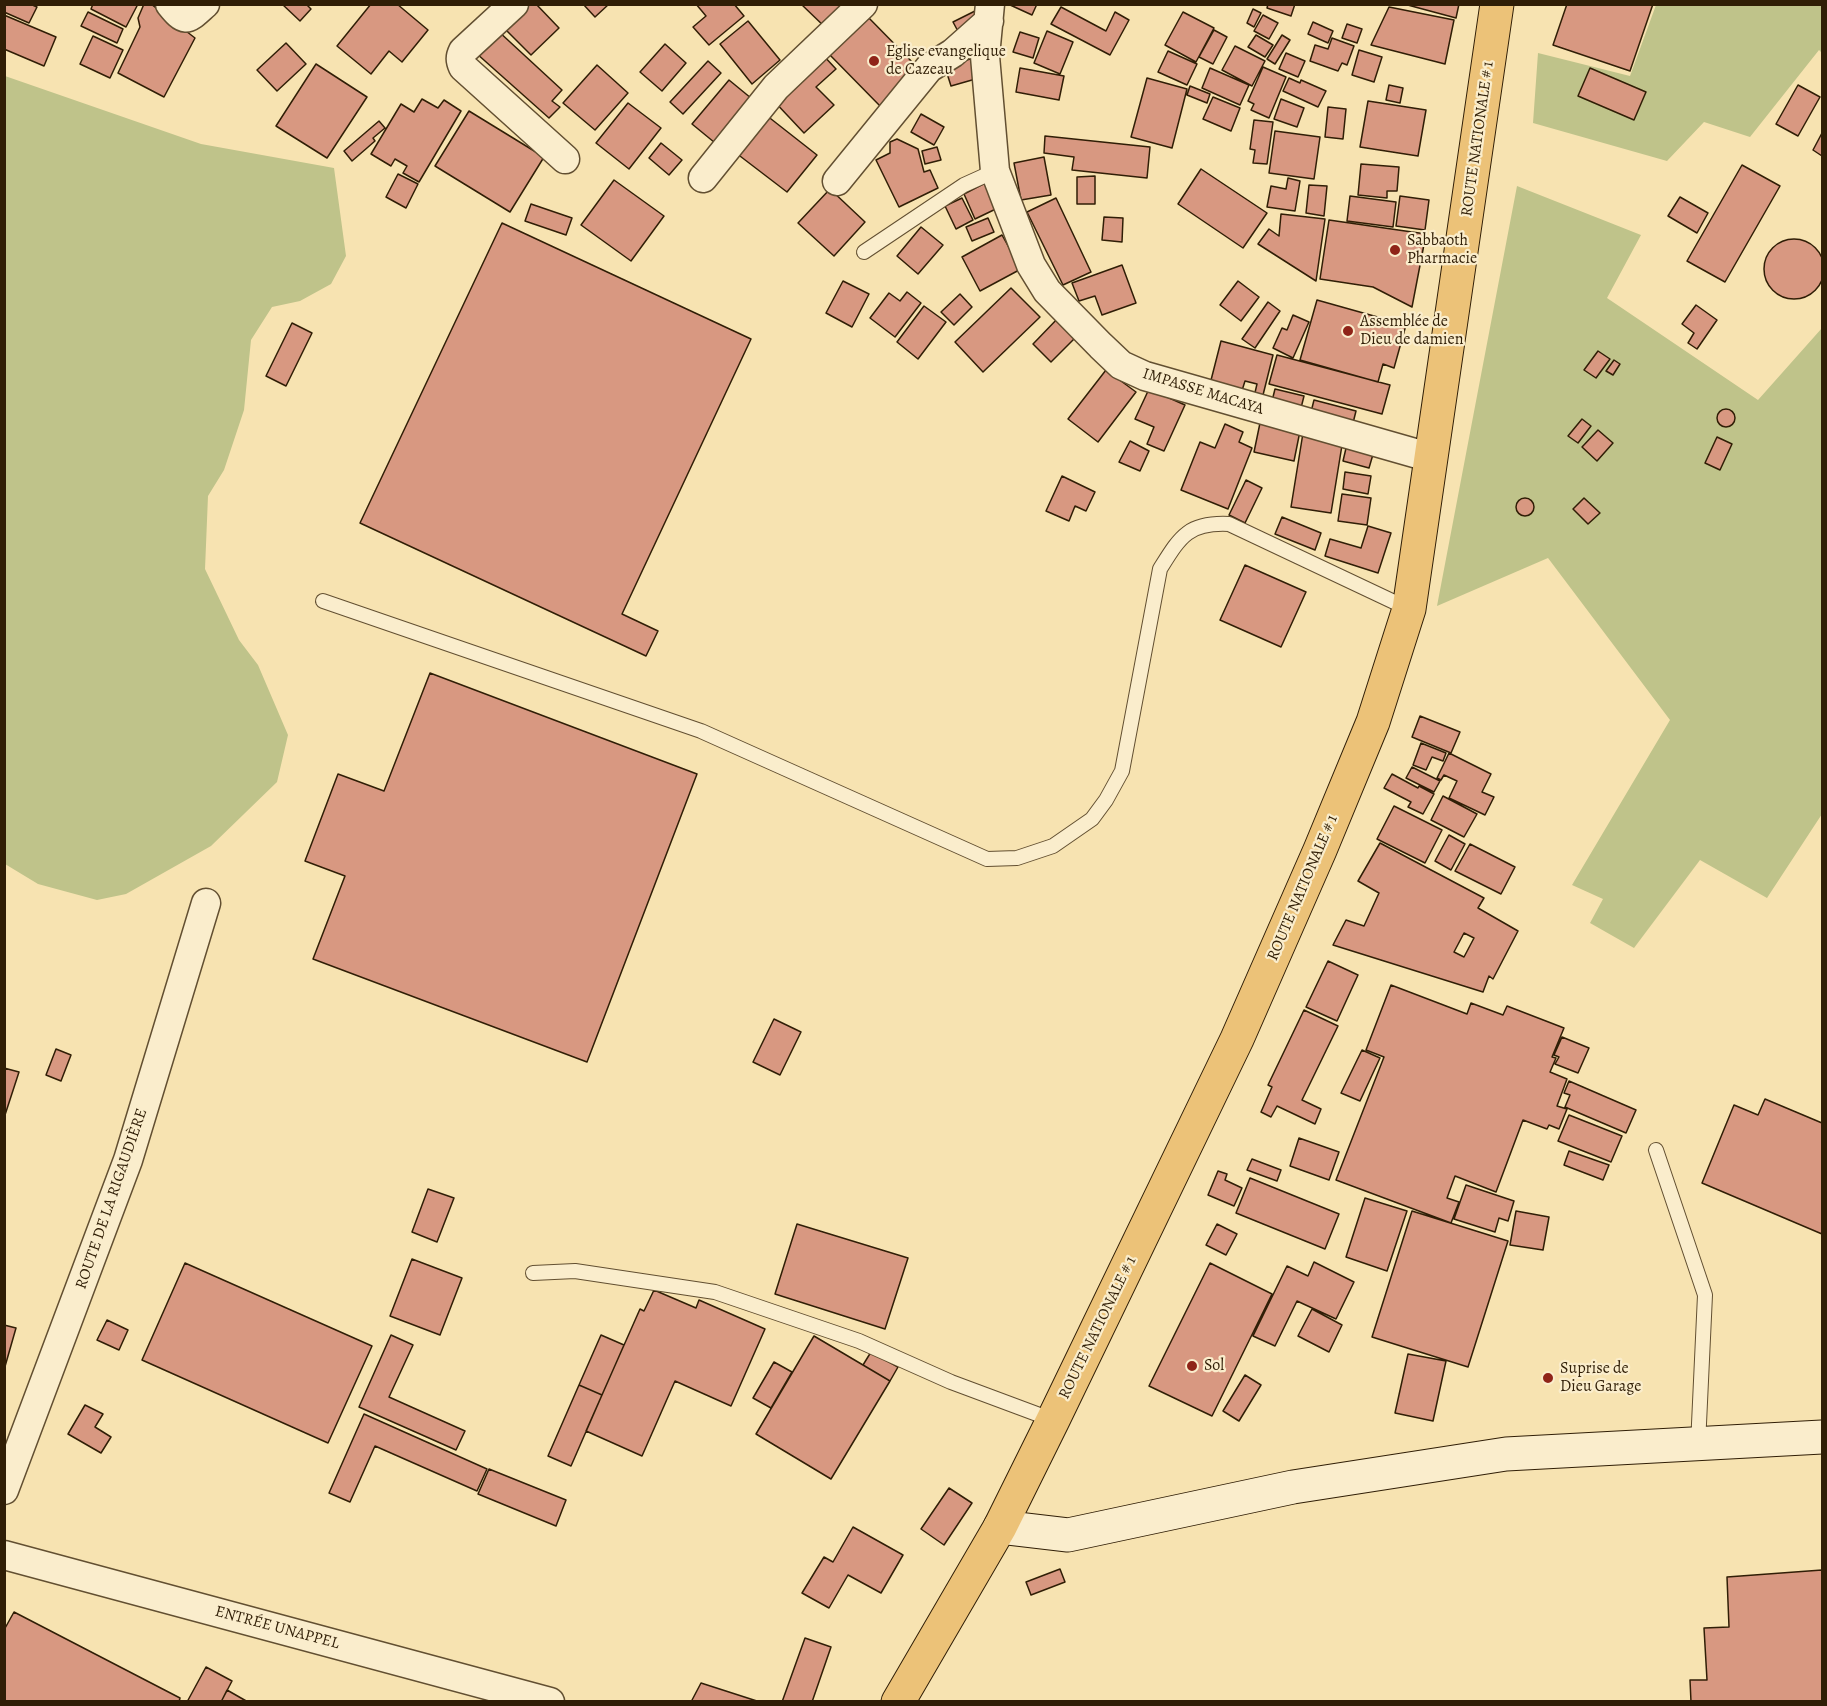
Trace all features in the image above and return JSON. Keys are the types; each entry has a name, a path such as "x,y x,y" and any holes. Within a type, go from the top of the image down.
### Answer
{"main road":[{"name":"ROUTE NATIONALE # 1","path":"898,1701 1000,1527 1238,1039 1373,722 1409,609 1497,4"},
{"path":"1000,1527 1068,1535 1293,1487 1506,1454 1822,1437"}],"street":[{"path":"170,4 180,17 187,18 205,4"},
{"path":"514,4 463,51 460,57 463,66 566,159"},
{"path":"703,178 776,87 863,4"},
{"path":"837,181 929,68 953,53 990,13"},
{"name":"IMPASSE MACAYA","path":"990,13 985,56 995,171 1031,265 1047,291 1101,346 1121,364 1144,376 1432,458"},
{"name":"ROUTE DE LA RIGAUDIÈRE","path":"4,1490 128,1160 206,903"},
{"name":"ENTRÉE UNAPPEL","path":"4,1556 549,1701"}],"lane":[{"path":"864,252 964,185 995,171"},
{"path":"323,601 701,730 987,859 1017,858 1053,846 1092,819 1106,800 1122,771 1160,569 1178,540 1194,528 1213,523 1229,524 1409,609"},
{"path":"1656,1150 1705,1295 1698,1445"},
{"path":"533,1273 575,1271 715,1292 859,1341 951,1382 1053,1420"}],"green space":[{"path":"1656,5 1822,5 1822,53 1819,50 1750,137 1704,122 1667,161 1533,123 1538,53 1630,76"},
{"path":"5,76 201,144 334,168 346,256 331,284 300,301 272,307 251,340 244,410 224,470 208,496 205,569 239,640 258,665 288,735 277,782 211,846 126,894 97,900 38,884 5,864"},
{"path":"1517,186 1641,235 1607,298 1758,400 1822,328 1822,814 1767,898 1700,860 1634,948 1590,923 1603,899 1572,885 1670,720 1548,558 1437,606"}],"building":[{"path":"4,4 30,4 37,7 29,23 4,12"},
{"path":"93,4 138,4 126,27 91,9"},
{"path":"144,4 151,4 195,38 164,97 118,73 140,27 138,18"},
{"path":"282,4 306,4 311,9 300,21"},
{"path":"371,4 397,4 428,30 402,62 389,51 371,74 337,46"},
{"path":"523,4 536,4 559,28 531,55 502,26"},
{"path":"583,4 609,4 595,17"},
{"path":"696,4 734,4 744,16 709,45 693,27 706,16"},
{"path":"801,4 839,4 846,11 828,30"},
{"path":"1008,4 1037,4 1032,15"},
{"path":"1268,4 1295,4 1291,16 1267,8"},
{"path":"1404,4 1459,4 1456,18"},
{"path":"1567,4 1653,4 1630,71 1553,45"},
{"path":"1061,7 1106,31 1115,12 1129,20 1110,55 1051,24"},
{"path":"1389,7 1454,20 1445,64 1371,45"},
{"path":"1253,9 1261,13 1254,27 1247,23"},
{"path":"977,10 983,23 960,35 953,22"},
{"path":"88,12 123,29 117,43 81,26"},
{"path":"1183,12 1214,28 1196,62 1165,45"},
{"name":"Eglise evangelique de Cazeau","path":"865,14 921,71 882,108 827,52"},
{"path":"4,15 56,37 44,66 4,49"},
{"path":"1263,15 1278,23 1269,39 1254,31"},
{"path":"748,21 780,60 752,84 720,44"},
{"path":"1313,22 1333,31 1328,43 1308,34"},
{"path":"1347,24 1362,29 1357,43 1342,38"},
{"path":"497,30 562,90 552,101 560,107 549,118 476,53"},
{"path":"1214,30 1227,37 1213,64 1199,57"},
{"path":"1047,31 1073,42 1060,74 1034,63"},
{"path":"1020,32 1039,38 1033,58 1013,52"},
{"path":"1256,35 1273,45 1265,57 1248,47"},
{"path":"1282,35 1290,40 1275,64 1267,59"},
{"path":"93,36 123,50 110,78 80,64"},
{"path":"1332,38 1354,46 1347,65 1342,63 1338,71 1310,61 1315,45 1328,49"},
{"path":"286,43 306,64 277,91 257,70"},
{"path":"665,44 686,63 662,91 640,72"},
{"path":"1235,46 1265,61 1252,86 1222,70"},
{"path":"1359,50 1382,57 1374,82 1352,75"},
{"path":"1168,51 1197,64 1187,85 1158,72"},
{"path":"821,53 836,69 816,87 834,105 804,133 772,99"},
{"path":"1286,53 1305,61 1298,77 1279,69"},
{"path":"973,58 979,78 951,86 945,67"},
{"path":"708,61 721,73 683,114 670,102"},
{"path":"316,64 367,97 327,158 276,126"},
{"path":"597,65 628,93 595,130 563,103"},
{"path":"1263,67 1286,77 1269,118 1251,110 1254,104 1248,101"},
{"path":"1020,68 1064,76 1059,100 1016,92"},
{"path":"1210,68 1249,85 1240,105 1202,88"},
{"path":"1590,68 1646,92 1634,120 1578,96"},
{"path":"1147,78 1187,89 1172,148 1131,137"},
{"path":"1289,78 1300,83 1301,80 1326,91 1318,107 1283,91"},
{"path":"729,80 757,103 720,147 692,124"},
{"path":"1389,85 1403,88 1400,103 1386,100"},
{"path":"1798,85 1820,97 1798,136 1776,124"},
{"path":"1190,86 1210,94 1207,103 1187,95"},
{"path":"1213,97 1240,108 1231,131 1203,119"},
{"path":"422,99 438,108 444,100 461,111 419,182 403,173 407,166 395,159 391,166 371,154 401,104 414,112"},
{"path":"1281,99 1304,108 1297,127 1274,119"},
{"path":"1368,101 1426,110 1418,156 1360,147"},
{"path":"628,103 661,128 629,169 596,143"},
{"path":"1328,107 1346,109 1343,139 1325,137"},
{"path":"469,111 544,157 510,212 435,166"},
{"path":"921,114 944,127 934,145 911,132"},
{"path":"766,115 817,155 787,192 736,153"},
{"path":"1254,120 1273,122 1267,164 1253,163 1255,150 1250,149"},
{"path":"379,121 385,128 373,138 375,141 352,161 344,151"},
{"path":"1275,131 1320,137 1314,179 1269,173"},
{"path":"1822,133 1822,156 1813,150"},
{"path":"1045,136 1150,147 1147,178 1072,170 1074,157 1044,153"},
{"path":"897,139 918,149 924,172 930,170 938,188 899,207 876,160 890,153 890,142"},
{"path":"661,143 682,160 669,175 649,158"},
{"path":"937,147 941,160 925,164 922,151"},
{"path":"1044,157 1051,195 1021,200 1014,163"},
{"path":"1361,164 1399,167 1397,191 1387,191 1387,198 1358,195"},
{"path":"1742,165 1780,186 1725,282 1687,261"},
{"path":"1201,169 1267,213 1243,248 1178,204"},
{"path":"398,174 418,184 406,208 386,197"},
{"path":"1095,176 1095,204 1077,204 1077,177"},
{"path":"1288,178 1300,181 1295,211 1267,207 1271,186 1286,189"},
{"path":"614,180 664,216 631,261 581,225"},
{"path":"989,181 1002,206 975,219 964,194"},
{"path":"1309,185 1327,186 1324,216 1306,213"},
{"path":"830,189 865,222 834,256 798,223"},
{"path":"1350,196 1396,202 1393,227 1347,221"},
{"path":"1400,196 1429,200 1425,230 1396,226"},
{"path":"1680,197 1708,213 1697,233 1668,216"},
{"path":"962,198 973,220 956,229 945,206"},
{"path":"1056,198 1091,272 1063,285 1027,212"},
{"path":"531,204 572,218 566,235 525,221"},
{"path":"1281,214 1325,219 1316,281 1258,244 1269,229 1279,236"},
{"path":"1104,217 1123,218 1122,242 1102,240"},
{"path":"988,218 994,232 972,241 966,227"},
{"path":"1329,220 1426,234 1412,307 1373,287 1320,279"},
{"path":"502,223 751,339 622,614 658,631 646,656 360,523"},
{"path":"921,227 943,245 918,274 897,256"},
{"path":"1002,235 1021,269 980,291 962,257"},
{"path":"1794,239 1815,248 1824,269 1815,290 1794,299 1773,290 1764,269 1773,248"},
{"path":"1122,265 1136,303 1102,315 1095,296 1079,301 1072,283"},
{"path":"843,281 869,294 852,327 826,313"},
{"path":"1238,281 1259,297 1241,321 1220,305"},
{"path":"1011,288 1040,317 983,372 955,342"},
{"path":"907,292 921,303 895,337 870,318 889,293 900,301"},
{"path":"960,294 972,307 954,325 941,312"},
{"path":"1317,300 1406,325 1394,368 1383,364 1378,382 1300,360"},
{"path":"1268,302 1280,311 1255,348 1242,339"},
{"path":"1696,305 1717,320 1697,349 1688,343 1694,333 1682,324"},
{"path":"924,306 946,322 918,359 897,342"},
{"path":"1061,315 1080,333 1051,362 1033,344"},
{"path":"1293,315 1309,322 1293,358 1273,348 1282,328 1287,330"},
{"path":"292,323 312,333 286,386 266,376"},
{"path":"1221,341 1273,355 1261,403 1253,401 1257,384 1245,381 1240,397 1209,388"},
{"path":"1598,351 1610,359 1596,378 1584,370"},
{"path":"1277,355 1390,385 1382,414 1269,384"},
{"path":"1614,360 1620,364 1613,375 1606,371"},
{"path":"1106,370 1136,392 1098,442 1068,419"},
{"path":"1149,389 1185,405 1164,451 1147,444 1154,427 1135,419"},
{"path":"1275,389 1304,396 1300,412 1271,405"},
{"path":"1314,400 1356,411 1352,427 1310,416"},
{"path":"1722,409 1730,409 1735,414 1733,425 1722,427 1717,422 1717,414"},
{"path":"1582,419 1591,426 1578,443 1568,436"},
{"path":"1260,423 1300,431 1294,461 1254,452"},
{"path":"1225,424 1243,432 1239,442 1252,448 1228,509 1181,490 1200,442 1215,448"},
{"path":"1598,430 1613,443 1597,461 1582,447"},
{"path":"1303,433 1343,439 1331,513 1291,507"},
{"path":"1717,437 1732,444 1720,470 1705,463"},
{"path":"1130,441 1149,451 1140,471 1119,462"},
{"path":"1347,444 1374,451 1369,468 1343,461"},
{"path":"1345,472 1371,476 1368,494 1343,489"},
{"path":"1062,476 1095,492 1086,511 1075,506 1069,521 1046,511"},
{"path":"1246,480 1262,488 1245,523 1229,515"},
{"path":"1342,494 1371,498 1367,525 1338,521"},
{"path":"1521,498 1529,498 1534,503 1532,514 1521,516 1516,511 1516,503"},
{"path":"1584,498 1600,513 1588,524 1573,509"},
{"path":"1282,517 1321,533 1315,550 1275,534"},
{"path":"1368,526 1391,533 1378,573 1325,556 1330,539 1361,548"},
{"path":"1245,565 1306,592 1281,647 1220,620"},
{"path":"430,673 697,774 587,1062 313,959 345,876 305,861 338,774 384,791"},
{"path":"1420,716 1460,732 1451,753 1412,737"},
{"path":"1421,743 1446,753 1443,761 1432,757 1426,770 1413,765"},
{"path":"1449,753 1491,774 1482,792 1494,797 1485,815 1449,798 1457,781 1444,775 1441,780 1437,778"},
{"path":"1412,767 1440,781 1434,792 1406,778"},
{"path":"1392,774 1434,794 1423,814 1408,807 1411,802 1384,788"},
{"path":"1443,796 1477,814 1464,837 1431,820"},
{"path":"1394,806 1442,830 1425,863 1377,839"},
{"path":"1449,835 1465,844 1451,870 1435,861"},
{"path":"1380,843 1484,898 1478,908 1518,931 1493,979 1489,976 1483,992 1333,945 1346,920 1364,926 1379,893 1358,881","holes":["1464,933 1474,938 1464,957 1454,952"]},
{"path":"1470,844 1515,867 1501,894 1455,871"},
{"path":"1328,961 1358,975 1337,1021 1306,1007"},
{"path":"1391,985 1467,1014 1471,1003 1503,1015 1507,1006 1564,1028 1552,1057 1556,1058 1550,1072 1567,1079 1557,1106 1567,1109 1559,1129 1549,1125 1547,1129 1523,1120 1496,1192 1455,1176 1447,1198 1459,1202 1451,1223 1336,1180 1384,1057 1366,1050"},
{"path":"1304,1010 1338,1026 1302,1100 1321,1109 1315,1124 1277,1106 1271,1117 1261,1112 1272,1087 1268,1085"},
{"path":"774,1019 801,1032 780,1075 753,1062"},
{"path":"1562,1037 1589,1048 1578,1073 1555,1064 1559,1057 1554,1055"},
{"path":"56,1049 71,1055 61,1081 46,1075"},
{"path":"1362,1050 1380,1058 1360,1101 1341,1093"},
{"path":"4,1068 19,1072 4,1118"},
{"path":"1569,1081 1636,1110 1626,1133 1565,1107 1570,1095 1564,1093"},
{"path":"1765,1099 1822,1123 1822,1234 1702,1183 1734,1105 1758,1115"},
{"path":"1569,1115 1622,1136 1611,1162 1558,1141"},
{"path":"1299,1138 1339,1152 1329,1180 1290,1166"},
{"path":"1569,1151 1609,1165 1603,1180 1564,1165"},
{"path":"1252,1159 1281,1170 1277,1181 1247,1170"},
{"path":"1218,1171 1227,1174 1225,1180 1242,1188 1234,1206 1208,1195"},
{"path":"1250,1178 1339,1214 1325,1249 1236,1213"},
{"path":"1466,1185 1514,1201 1508,1221 1499,1218 1495,1232 1454,1219"},
{"path":"428,1189 454,1198 437,1242 412,1232"},
{"path":"1365,1198 1407,1211 1387,1271 1346,1257"},
{"path":"1412,1211 1508,1241 1468,1367 1372,1337"},
{"path":"1516,1211 1549,1217 1543,1250 1510,1245"},
{"path":"797,1224 908,1258 885,1329 775,1294"},
{"path":"1217,1224 1237,1234 1226,1255 1206,1245"},
{"path":"412,1259 462,1278 440,1335 390,1316"},
{"path":"1314,1262 1354,1282 1336,1319 1297,1301 1275,1346 1253,1336 1287,1266 1308,1276"},
{"path":"185,1263 372,1346 328,1443 142,1360"},
{"path":"1210,1263 1272,1294 1212,1416 1149,1386"},
{"path":"654,1290 696,1308 699,1300 765,1329 731,1406 675,1381 642,1456 586,1431 640,1309 644,1311"},
{"path":"1312,1309 1342,1325 1329,1352 1298,1336"},
{"path":"107,1320 128,1330 119,1350 97,1340"},
{"path":"4,1325 16,1328 4,1370"},
{"path":"391,1335 413,1345 389,1397 465,1431 456,1450 359,1407"},
{"path":"601,1335 624,1345 602,1395 579,1385"},
{"path":"814,1336 890,1381 831,1479 756,1434"},
{"path":"871,1352 898,1367 890,1381 863,1365"},
{"path":"1408,1354 1446,1361 1433,1421 1395,1413"},
{"path":"774,1362 792,1372 771,1408 753,1398"},
{"path":"1245,1375 1261,1385 1239,1421 1223,1411"},
{"path":"579,1385 602,1395 571,1466 548,1456"},
{"path":"85,1405 103,1414 95,1427 111,1437 101,1453 68,1434"},
{"path":"364,1414 487,1469 477,1491 375,1446 350,1502 329,1493"},
{"path":"489,1469 566,1500 556,1526 478,1494"},
{"path":"949,1488 972,1503 944,1545 921,1529"},
{"path":"853,1527 903,1555 881,1593 848,1575 829,1608 802,1593 824,1557 833,1562"},
{"path":"1060,1569 1065,1582 1031,1595 1026,1582"},
{"path":"1822,1570 1822,1702 1691,1702 1690,1680 1707,1680 1704,1628 1729,1627 1727,1577"},
{"path":"14,1612 180,1698 179,1702 4,1702 4,1630"},
{"path":"805,1638 831,1647 812,1702 782,1702"},
{"path":"206,1667 232,1681 221,1702 187,1702"},
{"path":"701,1683 760,1702 691,1702"},
{"path":"227,1690 248,1702 221,1702"}],"place":[{"name":"Eglise evangelique de Cazeau","path":"874,61"},
{"name":"Sabbaoth Pharmacie","path":"1395,250"},
{"name":"Assemblée de Dieu de damien","path":"1348,331"},
{"name":"Sol","path":"1192,1366"},
{"name":"Suprise de Dieu Garage","path":"1548,1378"}]}
